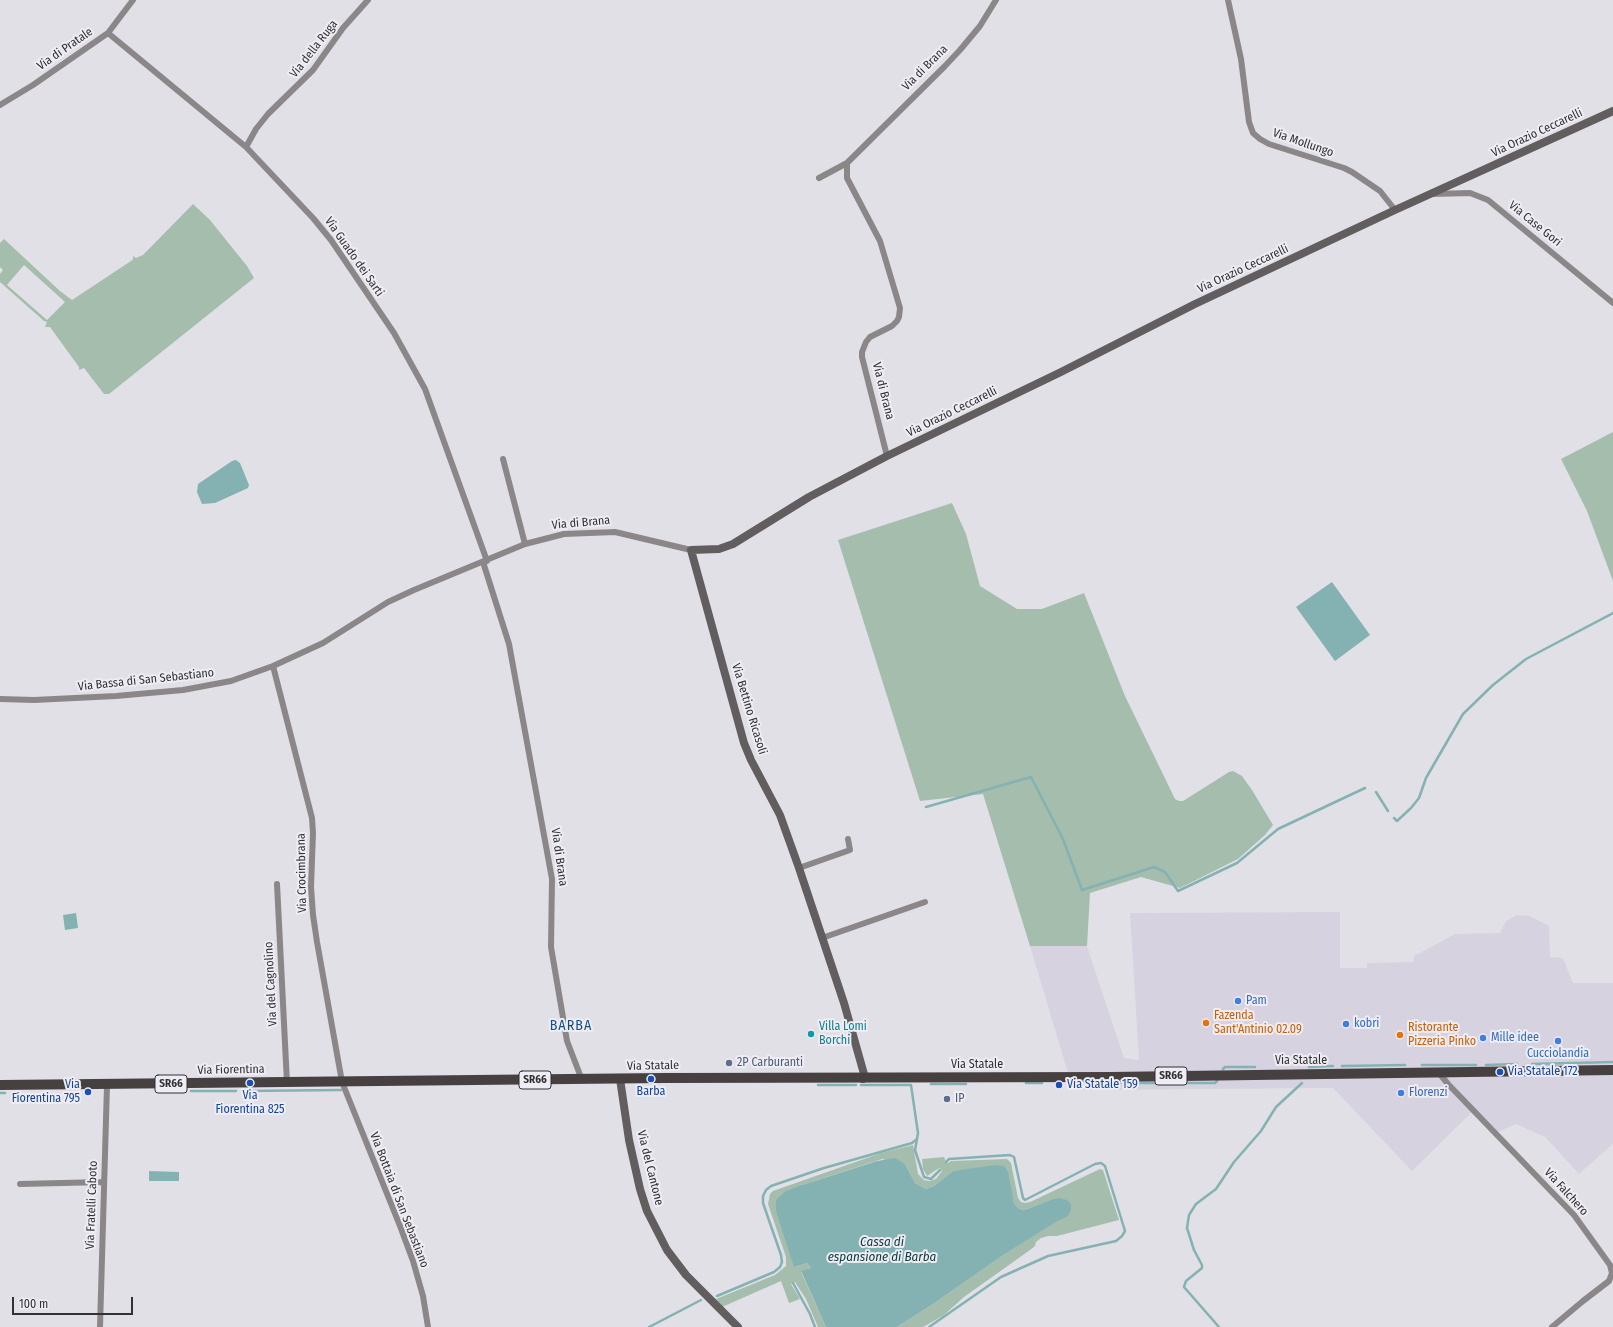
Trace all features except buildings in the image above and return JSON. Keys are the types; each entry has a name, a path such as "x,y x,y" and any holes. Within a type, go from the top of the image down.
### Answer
{"main road":[{"name":"Via Statale","path":"342,1082 620,1079 863,1079 1613,1070"},
{"name":"Via Fiorentina","path":"0,1086 342,1082"}],"street":[{"name":"Via di Pratale","path":"0,105 33,85 108,33 133,0"},
{"name":"Via della Ruga","path":"246,146 256,129 268,114 313,70 344,28 368,0"},
{"name":"Via di Brana","path":"819,178 847,163 960,50 980,26 996,0"},
{"name":"Via Mollungo","path":"1228,0 1241,59 1249,122 1253,133 1269,144 1344,168 1352,172 1380,192 1395,210"},
{"name":"Via Guado dei Sarti","path":"108,33 246,146 326,234 394,334 425,389 485,561"},
{"name":"Via Orazio Ceccarelli","path":"887,456 1061,372 1195,304 1395,210 1613,111"},
{"name":"Via di Brana","path":"582,1080 567,1041 551,947 552,879 509,644 485,561 525,544 564,534 615,532 691,550 719,549 733,544 809,497 887,456 862,352 870,337 892,326 898,321 900,308 880,241 847,178 847,163"},
{"name":"Via Case Gori","path":"1431,194 1470,193 1488,200 1613,303"},
{"path":"503,459 525,544"},
{"name":"Via Bettino Ricasoli","path":"691,550 744,743 751,760 780,815 799,868 846,1010 864,1074 863,1079"},
{"name":"Via Bassa di San Sebastiano","path":"0,699 34,700 116,696 184,690 232,681 273,666 323,643 388,602 485,561"},
{"name":"Via Crocimbrana","path":"273,666 312,818 313,833 311,887 313,915 342,1082"},
{"path":"799,868 850,850 848,839"},
{"name":"Via del Cagnolino","path":"277,884 287,1083"},
{"path":"822,938 925,902"},
{"name":"Via Falchero","path":"1439,1073 1574,1215 1610,1266 1612,1272 1609,1281 1552,1327"},
{"name":"Via del Cantone","path":"620,1079 629,1140 640,1189 647,1211 667,1250 686,1275 738,1327"},
{"name":"Via Bottaia di San Sebastiano","path":"342,1082 413,1261 423,1296 428,1327"},
{"name":"Via Fratelli Caboto","path":"100,1327 107,1085"},
{"path":"20,1184 104,1182"}],"shaded area":[{"path":"1340,912 1340,968 1367,968 1367,963 1414,962 1414,956 1455,934 1500,933 1506,921 1517,915 1530,916 1549,926 1550,957 1563,958 1573,983 1613,983 1613,1144 1579,1174 1545,1137 1516,1124 1498,1132 1475,1109 1412,1171 1333,1088 1073,1090 1030,946 1087,946 1124,1058 1139,1060 1130,913"}],"green space":[{"path":"193,204 210,220 247,266 254,278 109,394 104,394 84,368 79,370 79,367 50,327 45,327 47,322 0,282 0,274 3,270 0,267 0,243 4,239 60,291 72,300 131,261 133,256 136,258 143,255","holes":["24,265 65,302 47,320 7,285"]},
{"path":"1613,432 1613,581 1587,511 1561,459"},
{"path":"952,503 966,534 980,586 1017,609 1042,609 1084,593 1125,696 1175,799 1183,801 1229,772 1233,771 1242,776 1273,825 1265,835 1238,859 1180,888 1141,877 1090,893 1087,946 1030,946 983,794 920,801 838,540"},
{"path":"913,1145 918,1174 924,1180 929,1181 936,1179 942,1171 940,1168 927,1176 923,1169 922,1159 944,1157 948,1163 951,1161 1007,1159 1011,1163 1018,1198 1021,1202 1025,1203 1100,1169 1103,1170 1119,1220 1057,1236 1041,1238 1030,1250 964,1297 944,1315 923,1327 897,1327 1057,1220 1067,1217 1050,1200 1023,1210 1018,1208 1014,1203 1011,1191 971,1169 953,1171 934,1186 926,1189 915,1183 905,1164 882,1159 802,1185 794,1267 807,1263 811,1268 801,1272 826,1327 818,1327 806,1299 795,1282 791,1284 800,1299 789,1303 781,1281 722,1307 716,1299 775,1275 786,1266 786,1257 768,1204 770,1194 773,1191 881,1153"}],"water":[{"path":"236,460 240,463 249,485 248,488 215,503 202,504 197,492 198,484 232,461"},
{"path":"1332,582 1370,635 1335,661 1296,607"},
{"path":"76,913 78,928 65,930 63,915"},
{"name":"Cassa di espansione di Barba","path":"895,1158 905,1164 915,1183 926,1189 934,1186 953,1171 996,1165 1004,1166 1008,1172 1014,1203 1018,1208 1023,1210 1059,1198 1067,1200 1071,1204 1071,1210 1067,1217 1057,1221 1002,1256 897,1327 826,1327 801,1271 811,1268 807,1263 794,1267 776,1211 776,1200 786,1191 802,1185 877,1161"},
{"path":"149,1171 179,1172 179,1181 149,1181"}],"waterway":[{"path":"1394,818 1397,821 1419,798 1426,778 1463,714 1493,685 1526,659 1613,613"},
{"path":"926,807 1031,777 1063,839 1082,890 1154,867 1165,872 1178,891 1237,863 1278,829 1365,788"},
{"path":"1376,792 1388,811"},
{"path":"1532,1064 1613,1062"},
{"path":"1486,1065 1517,1064"},
{"path":"1342,1066 1405,1065"},
{"path":"1422,1065 1476,1065"},
{"path":"1309,1067 1333,1066"},
{"path":"1223,1069 1225,1067 1255,1067"},
{"path":"1181,1083 1215,1083 1217,1081"},
{"path":"1026,1083 1042,1083"},
{"path":"1116,1083 1171,1083"},
{"path":"1219,1327 1184,1287 1186,1281 1202,1268 1187,1228 1189,1215 1196,1204 1216,1189 1234,1162 1261,1131 1276,1107 1302,1083"},
{"path":"931,1084 966,1084"},
{"path":"818,1085 856,1085"},
{"path":"717,1296 774,1272 780,1267 782,1262 781,1255 763,1203 763,1196 766,1190 771,1186 824,1168 912,1143 917,1139 918,1133 911,1085 861,1085"},
{"path":"242,1091 341,1090"},
{"path":"191,1091 236,1091"},
{"path":"0,1093 5,1093"},
{"path":"917,1139 915,1150 924,1177 931,1179 940,1170"},
{"path":"929,1327 1001,1277 1048,1256 1116,1241 1125,1231 1105,1166 1101,1163 1095,1164 1025,1200 1023,1198 1014,1157 1010,1155 949,1159 946,1162"},
{"path":"793,1283 810,1314 815,1327"},
{"path":"649,1327 701,1300"}],"place":[{"name":"Pam","path":"1238,1001"},
{"name":"Fazenda Sant'Antinio 02.09","path":"1206,1023"},
{"name":"kobri","path":"1346,1024"},
{"name":"Villa Lomi Borchi","path":"811,1034"},
{"name":"Ristorante Pizzeria Pinko","path":"1400,1035"},
{"name":"Mille idee","path":"1483,1038"},
{"name":"Cucciolandia","path":"1558,1041"},
{"name":"2P Carburanti","path":"729,1063"},
{"name":"Via Statale 172","path":"1500,1072"},
{"name":"Barba","path":"651,1079"},
{"name":"Via Fiorentina 825","path":"250,1083"},
{"name":"Via Statale 159","path":"1059,1085"},
{"name":"Via Fiorentina 795","path":"88,1092"},
{"name":"Florenzi","path":"1401,1093"},
{"name":"IP","path":"947,1099"}],"district":[{"name":"BARBA","path":"571,1026"}]}
